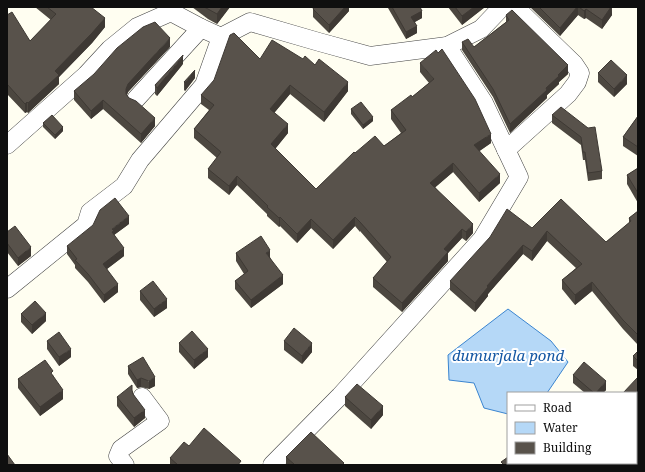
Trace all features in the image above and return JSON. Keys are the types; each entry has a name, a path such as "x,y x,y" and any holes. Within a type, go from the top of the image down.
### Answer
{"street":[{"path":"7,289 86,225 90,212 124,186 140,160 204,85 221,37 250,22 370,56 447,46 481,29 502,7"},
{"path":"506,150 568,94 578,82 580,73 574,64 515,7"},
{"path":"7,145 86,75 110,49 137,27 168,9 201,28 221,37"},
{"path":"136,99 201,28"},
{"path":"272,465 340,396 482,239 519,177 484,103 447,46"},
{"path":"125,465 118,456 122,449 160,421 142,397"}],"water":[{"name":"dumurjala pond","path":"508,309 551,341 568,362 548,392 507,392 507,414 484,408 474,383 449,380 448,355"}],"building":[{"path":"47,7 91,7 105,18 55,71 59,75 25,104 7,84 7,15 12,12 30,41 56,14"},
{"path":"204,7 222,7 217,14"},
{"path":"314,7 345,7 329,25 313,9"},
{"path":"392,7 420,7 422,11 411,17 417,26 406,32"},
{"path":"455,7 474,7 462,16"},
{"path":"539,7 577,7 560,28"},
{"path":"579,7 611,7 602,20 586,9 584,11"},
{"path":"512,10 568,65 546,88 547,90 510,124 493,89 462,42 468,39 474,47 509,20 506,15"},
{"path":"155,22 170,38 128,84 126,89 126,94 129,98 136,101 155,118 141,134 103,100 91,111 74,91 94,74 117,48 143,27"},
{"path":"234,33 260,59 272,40 303,59 305,56 315,65 319,59 348,82 324,112 290,85 270,109 288,124 271,144 316,189 354,152 355,153 375,136 384,146 406,130 391,110 411,95 412,97 434,79 420,63 436,50 438,53 442,49 475,99 491,134 474,145 500,174 479,193 453,163 430,183 473,224 466,232 462,229 444,249 448,252 402,303 373,278 391,257 355,217 333,240 311,219 297,234 280,217 279,218 267,207 268,206 237,176 229,186 208,169 221,152 194,129 214,105 201,95 214,80 230,35"},
{"path":"183,56 157,88 155,85"},
{"path":"611,60 627,75 614,89 598,73"},
{"path":"195,70 185,83 184,82"},
{"path":"361,102 373,117 363,125 351,109"},
{"path":"561,107 588,128 595,127 602,171 588,173 581,137 552,115"},
{"path":"52,115 63,127 55,135 43,123"},
{"path":"638,116 638,147 623,137"},
{"path":"638,168 638,193 627,175"},
{"path":"115,198 129,216 112,229 114,231 112,232 124,248 103,264 118,284 104,295 75,260 77,259 67,246 93,225 100,210"},
{"path":"561,199 606,242 631,221 629,218 638,211 638,335 623,320 592,282 575,295 562,280 582,264 547,231 532,251 523,245 487,286 488,287 475,303 450,281 490,237 507,209 532,228"},
{"path":"15,226 31,247 18,258 7,243 7,232"},
{"path":"261,236 270,250 266,253 283,275 251,300 235,281 248,271 236,253"},
{"path":"153,281 167,299 154,309 140,291"},
{"path":"35,301 46,313 32,325 21,314"},
{"path":"294,328 312,343 302,356 284,341"},
{"path":"192,331 208,349 194,360 179,343"},
{"path":"59,332 71,349 59,357 47,341"},
{"path":"638,351 638,361 633,356"},
{"path":"143,357 155,377 149,381 141,378 137,380 128,366"},
{"path":"45,360 53,371 51,373 63,390 40,407 18,379"},
{"path":"584,362 606,381 597,392 593,392 573,375"},
{"path":"638,377 637,417 637,392 624,392"},
{"path":"357,384 383,406 371,420 345,397"},
{"path":"132,385 133,394 145,410 134,418 117,397"},
{"path":"204,428 241,461 238,465 178,465 170,458 184,442 189,446"},
{"path":"311,432 344,463 342,465 295,465 286,457"},
{"path":"7,454 15,465 7,465"},
{"path":"507,458 507,464 536,465 504,465 501,462"}]}
